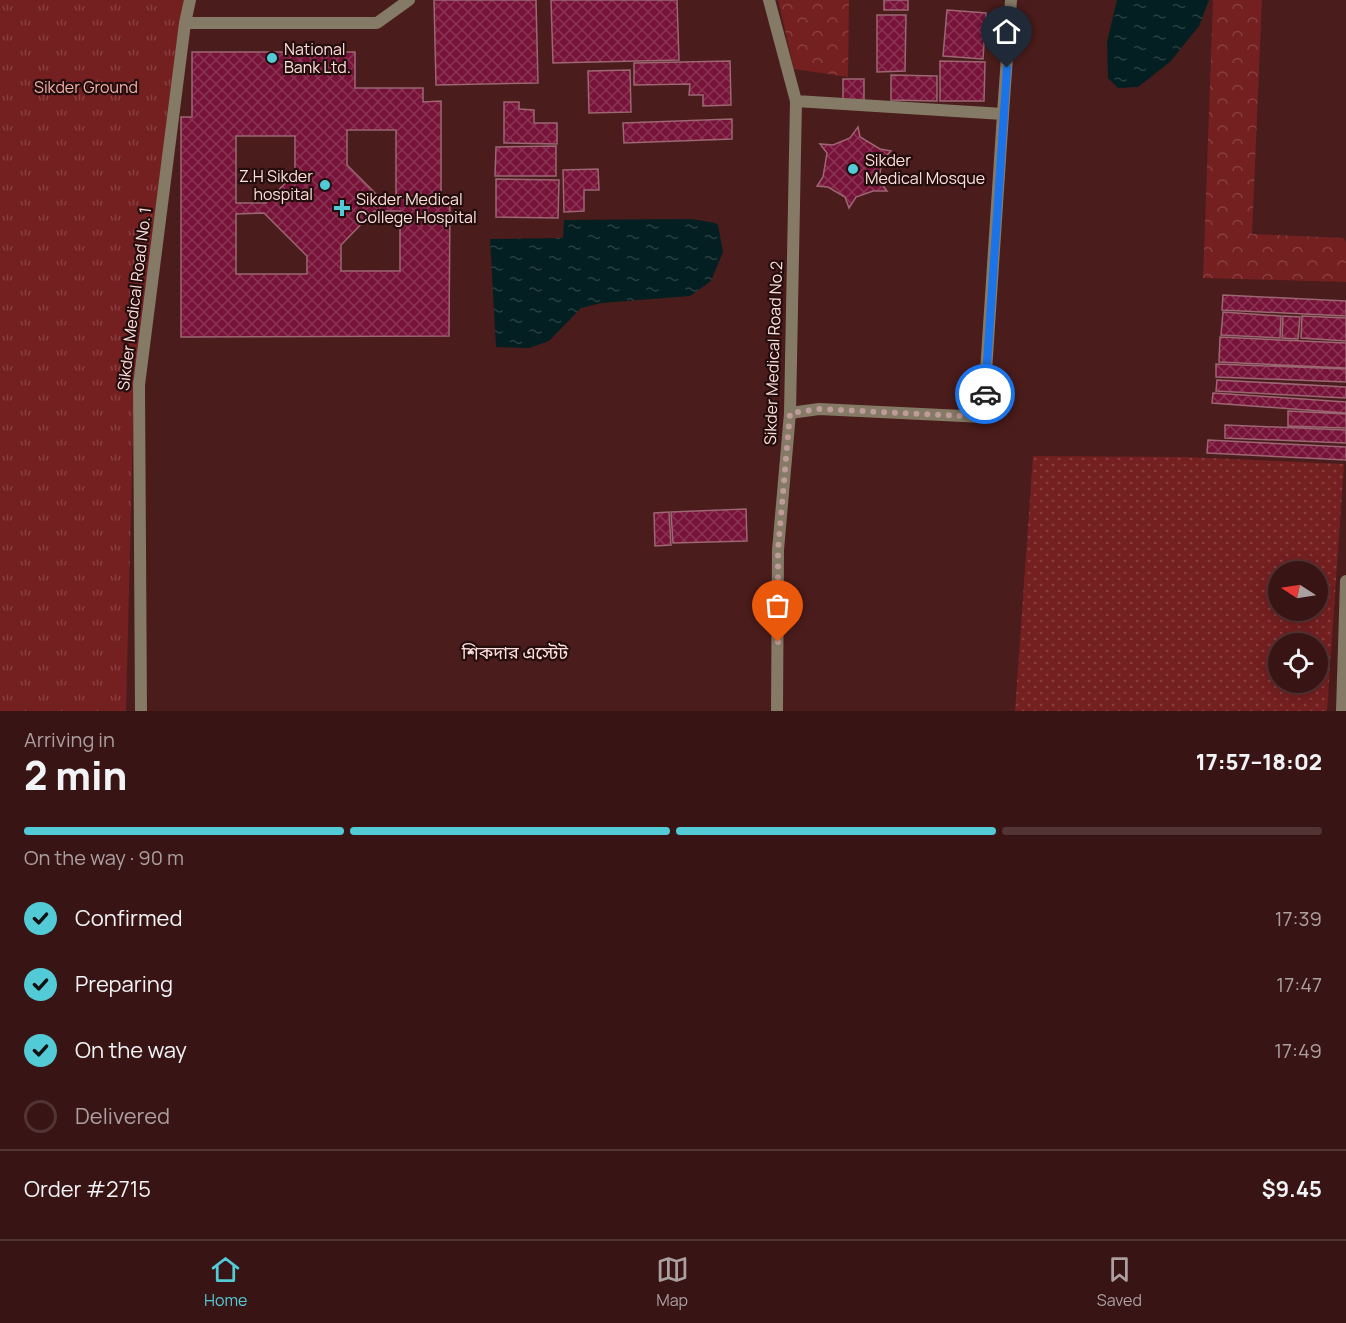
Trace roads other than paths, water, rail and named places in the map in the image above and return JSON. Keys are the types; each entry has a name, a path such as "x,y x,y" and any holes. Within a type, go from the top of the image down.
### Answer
{"street":[{"name":"Sikder Medical Road No. 1","path":"141,711 139,385 185,23 190,0"},
{"path":"185,23 377,23 409,0"},
{"name":"Sikder Medical Road No.2","path":"769,0 796,101 790,413 778,550 777,711"},
{"path":"790,413 819,409 983,417 1011,0"},
{"path":"796,101 1004,114"},
{"path":"1342,711 1346,581"}],"water":[{"path":"1117,0 1209,0 1199,26 1170,62 1138,87 1118,88 1108,78 1107,42"},
{"path":"692,219 718,225 723,252 711,281 690,296 601,303 581,308 549,341 529,348 496,347 490,239 563,238 564,220"}],"place":[{"name":"National Bank Ltd.","path":"272,58"},
{"name":"Sikder Medical Mosque","path":"853,169"},
{"name":"Z.H Sikder hospital","path":"325,185"},
{"name":"Sikder Medical College Hospital","path":"342,208"}],"district":[{"name":"শিকদার এস্টেট","path":"515,653"}],"park label":[{"name":"Sikder Ground","path":"86,87"}]}
